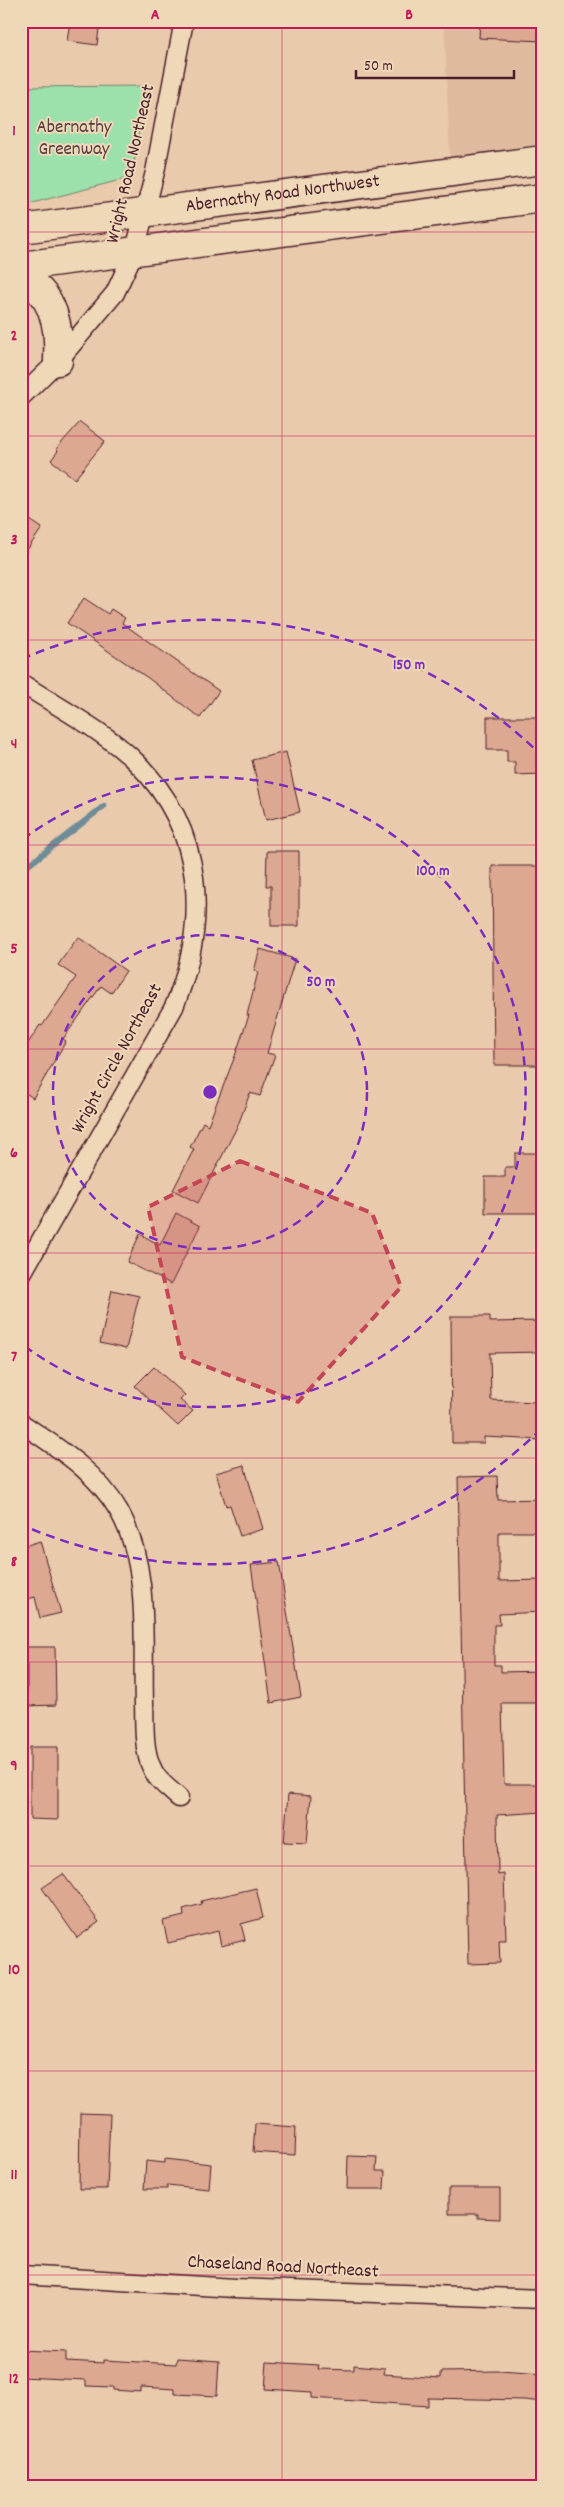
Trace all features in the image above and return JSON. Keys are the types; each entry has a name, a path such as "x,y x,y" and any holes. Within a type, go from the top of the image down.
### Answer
{"main road":[{"name":"Abernathy Road Northwest","path":"21,229 543,160"},
{"name":"Abernathy Road Northwest","path":"21,266 539,197"},
{"path":"21,278 37,288 53,312 59,337 58,361"}],"street":[{"name":"Wright Road Northeast","path":"21,397 58,361 115,293 135,250 146,213 184,21"},
{"name":"Wright Circle Northeast","path":"21,683 106,738 136,762 159,788 177,820 190,855 196,892 197,921 193,950 185,979 174,1007 21,1274"},
{"path":"21,1423 76,1460 102,1486 119,1511 133,1544 140,1580 146,1750 157,1777 179,1798"},
{"name":"Chaseland Road Northeast","path":"21,2275 235,2288 543,2298"}],"highlighted area":[{"path":"240,1161 372,1213 401,1287 298,1402 182,1357 148,1207"}],"shaded area":[{"path":"444,21 543,21 543,171 451,182"}],"green space":[{"name":"Abernathy Greenway","path":"146,86 132,177 21,206 21,87"}],"building":[{"path":"70,21 100,21 97,45 67,41"},
{"path":"480,21 543,21 543,41 479,38"},
{"path":"80,422 105,441 75,479 51,460 58,451 56,449"},
{"path":"21,514 42,528 21,559"},
{"path":"84,598 108,614 111,609 125,618 122,623 219,691 200,718 148,678 67,623"},
{"path":"487,717 543,717 543,774 515,775 515,762 507,762 507,750 487,750"},
{"path":"286,752 300,812 266,820 252,760"},
{"path":"267,851 299,851 299,926 271,926 271,886 266,886"},
{"path":"492,866 543,866 543,1065 494,1065"},
{"path":"78,937 126,971 111,993 101,986 63,1039 66,1041 33,1098 21,1090 21,1054 76,977 58,965"},
{"path":"260,949 295,959 267,1053 275,1055 260,1096 250,1093 238,1125 198,1203 173,1190 194,1149 190,1147 203,1122 208,1125 235,1056 249,1015 247,1015 258,972 254,971"},
{"path":"515,1153 543,1153 543,1213 485,1213 485,1177 505,1177 505,1167 515,1167"},
{"path":"176,1213 200,1226 171,1284 127,1262 140,1234 160,1245"},
{"path":"112,1290 139,1296 126,1349 100,1343"},
{"path":"451,1316 490,1316 490,1322 543,1321 543,1352 490,1353 491,1400 536,1402 535,1408 543,1409 543,1440 484,1437 484,1443 452,1443"},
{"path":"154,1367 185,1395 180,1400 193,1411 178,1426 135,1386"},
{"path":"244,1465 263,1529 240,1536 230,1505 226,1506 216,1473"},
{"path":"497,1476 498,1500 543,1499 543,1532 499,1532 499,1581 543,1580 543,1612 499,1614 500,1625 494,1625 494,1665 501,1665 501,1672 543,1671 543,1703 502,1703 504,1784 543,1784 543,1812 497,1815 498,1875 504,1874 506,1940 499,1940 500,1963 468,1964 458,1477"},
{"path":"40,1541 61,1613 40,1618 35,1597 28,1599 21,1576 21,1547"},
{"path":"279,1562 301,1697 271,1703 251,1565"},
{"path":"27,1647 55,1647 56,1705 27,1706"},
{"path":"30,1747 58,1747 58,1820 30,1819"},
{"path":"288,1794 311,1796 307,1843 284,1842"},
{"path":"63,1874 99,1922 77,1938 42,1888"},
{"path":"256,1888 263,1918 241,1924 245,1940 221,1946 218,1931 168,1943 163,1921 184,1916 183,1909 202,1904 201,1901"},
{"path":"80,2113 110,2114 107,2189 79,2189"},
{"path":"255,2124 296,2127 295,2155 253,2152"},
{"path":"348,2156 377,2157 376,2171 385,2171 384,2189 347,2189"},
{"path":"165,2159 211,2164 209,2189 167,2185 167,2189 144,2189 146,2161 165,2163"},
{"path":"449,2188 500,2188 500,2219 478,2218 478,2214 449,2214"},
{"path":"21,2350 66,2352 66,2361 104,2363 104,2360 176,2364 177,2358 219,2361 217,2396 175,2394 175,2389 141,2387 141,2392 113,2390 113,2387 86,2386 86,2380 21,2377"},
{"path":"267,2362 319,2365 318,2369 354,2370 354,2365 385,2368 384,2374 441,2378 441,2372 499,2371 543,2374 543,2402 428,2398 428,2406 312,2398 312,2392 265,2389"}],"waterway":[{"path":"21,871 104,806"}]}
